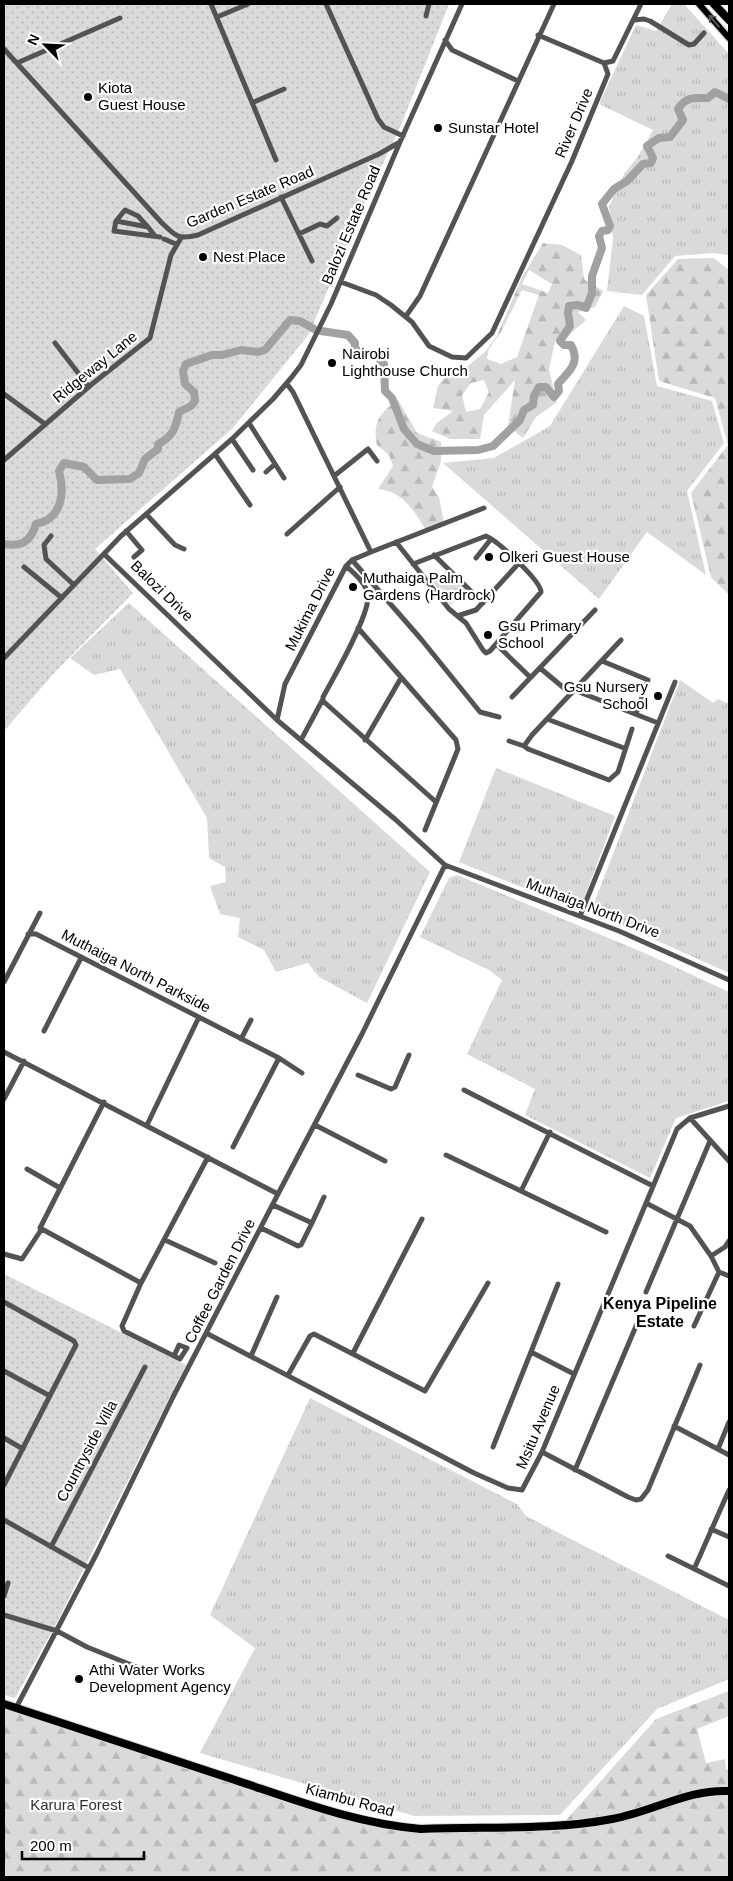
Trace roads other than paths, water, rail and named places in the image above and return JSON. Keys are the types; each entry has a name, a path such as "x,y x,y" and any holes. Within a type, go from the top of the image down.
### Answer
{"highway":[{"path":"714,4 729,20"},
{"name":"Kiambu Road","path":"4,1704 280,1795 375,1824 398,1827 584,1824 639,1813 694,1793 711,1790 729,1791"}],"main road":[{"path":"699,4 729,38"}],"street":[{"path":"211,4 254,102 276,160"},
{"path":"217,17 248,4"},
{"path":"326,4 378,119 384,127 403,136"},
{"path":"426,16 428,4"},
{"path":"400,142 462,4"},
{"path":"341,282 376,295 406,316 420,296 538,34 554,4"},
{"path":"538,34 604,63 616,60 640,4"},
{"path":"17,63 120,18"},
{"path":"634,20 648,20 689,45 694,44 704,33"},
{"path":"445,40 452,50 518,81"},
{"name":"Garden Estate Road","path":"4,49 161,222 180,238 198,235 379,154 400,142"},
{"path":"439,53 452,50"},
{"name":"River Drive","path":"406,316 432,349 452,357 466,358 492,334 608,74 604,63"},
{"path":"254,102 284,89"},
{"name":"Balozi Estate Road","path":"286,384 301,365 341,282 400,142"},
{"path":"379,154 387,156 391,163"},
{"path":"281,197 312,261"},
{"path":"160,237 117,234 114,231 116,221 125,210 138,216 160,237 176,244"},
{"path":"299,234 320,224 327,226 337,218"},
{"path":"116,221 148,227"},
{"name":"Ridgeway Lane","path":"4,460 89,386 150,338 170,262 180,238"},
{"path":"55,343 89,386"},
{"path":"4,658 126,531 232,439 286,384 293,392 371,552"},
{"path":"4,394 45,424"},
{"path":"249,423 284,478"},
{"path":"232,439 253,470"},
{"path":"334,476 368,449 377,461"},
{"path":"215,454 250,504"},
{"path":"266,472 275,464"},
{"path":"287,534 340,486"},
{"name":"Mukima Drive","path":"277,720 285,684 346,566 352,560 371,552 484,508"},
{"path":"146,514 175,545 184,549"},
{"path":"126,531 142,550 134,557"},
{"path":"51,536 44,545 46,559 74,585"},
{"path":"396,542 413,564 457,616 473,631 485,652 490,652 541,592 540,586 519,563 486,536 413,564"},
{"path":"476,558 491,539"},
{"name":"Balozi Drive","path":"104,554 277,720 396,820 445,865"},
{"path":"434,555 483,603"},
{"path":"352,560 421,639 480,712 499,718"},
{"path":"457,616 472,613 519,563"},
{"path":"301,740 358,628 368,596 362,582 346,566"},
{"path":"24,567 62,598"},
{"path":"512,697 595,610"},
{"path":"358,628 456,740 458,749 425,830"},
{"path":"524,746 547,718 621,640"},
{"path":"496,644 530,677"},
{"path":"602,661 648,680 636,714"},
{"path":"540,668 573,692 658,723"},
{"path":"366,740 401,678"},
{"path":"580,916 675,682"},
{"path":"323,699 325,703 436,802"},
{"path":"547,718 624,748"},
{"path":"509,741 609,780 618,772 624,748 632,729"},
{"name":"Muthaiga North Drive","path":"445,865 669,952 729,980"},
{"name":"Coffee Garden Drive","path":"16,1708 89,1568 173,1397 208,1334 278,1194 315,1126 445,865"},
{"path":"4,982 5,974 40,913"},
{"name":"Muthaiga North Parkside","path":"28,934 36,934 241,1038 279,1058 302,1073"},
{"path":"44,1031 81,958"},
{"path":"147,1125 199,1018"},
{"path":"241,1038 251,1020"},
{"path":"4,1052 104,1102 278,1194"},
{"path":"358,1075 391,1089 395,1087 409,1055"},
{"path":"233,1148 279,1058"},
{"path":"4,1099 24,1061"},
{"path":"464,1090 550,1132 653,1186"},
{"path":"4,1254 22,1259 40,1229 104,1102"},
{"path":"729,1106 690,1118 729,1160"},
{"name":"Msitu Avenue","path":"208,1334 474,1473 515,1490 524,1489 542,1452 677,1129 690,1118"},
{"path":"315,1126 385,1162"},
{"path":"522,1191 550,1132"},
{"path":"646,1292 710,1141"},
{"path":"446,1155 606,1232"},
{"path":"174,1356 124,1331 122,1326 140,1283 166,1240 208,1157"},
{"path":"27,1169 60,1188"},
{"path":"261,1228 301,1246 324,1197"},
{"path":"646,1203 690,1226 711,1256 719,1272 729,1276"},
{"path":"273,1205 312,1223"},
{"path":"353,1353 422,1219"},
{"path":"40,1229 140,1283"},
{"path":"166,1240 215,1263"},
{"path":"711,1256 725,1247 729,1241"},
{"path":"694,1326 719,1272"},
{"path":"288,1375 312,1334 426,1391 488,1282"},
{"path":"493,1447 558,1284"},
{"path":"251,1356 277,1296"},
{"path":"4,1302 75,1343 4,1486"},
{"path":"575,1470 639,1319"},
{"path":"531,1352 574,1374"},
{"path":"542,1452 628,1497 636,1500 641,1499 648,1490 700,1365"},
{"name":"Countryside Villa","path":"51,1547 145,1367"},
{"path":"4,1371 50,1396"},
{"path":"718,1449 729,1422"},
{"path":"674,1426 729,1455"},
{"path":"4,1438 23,1449"},
{"path":"695,1567 729,1490"},
{"path":"4,1520 89,1568"},
{"path":"712,1529 729,1537"},
{"path":"668,1556 695,1567 729,1586"},
{"path":"4,1596 8,1583"},
{"path":"4,1615 57,1631 87,1647 139,1668"}],"waterway":[{"path":"321,331 348,335 355,343 355,349 362,353 377,356 384,364 385,391 392,398 404,429 417,444 434,451 478,450 493,446 520,420 524,410 533,405 534,396 539,387 546,387 554,397 559,391 558,384 570,371 574,362 574,351 571,345 564,345 560,341 570,326 569,306 578,305 586,308 592,293 592,276 602,248 599,236 602,231 608,230 610,226 602,204 614,189 627,181 643,164 651,163 653,158 647,146 659,138 670,137 683,120 678,109 684,102 691,99 708,98 715,92 729,99"},
{"path":"4,544 16,545 25,542 36,524 45,521 56,511 60,504 62,488 59,471 64,463 84,467 97,480 130,479 139,473 145,459 158,449 158,444 173,431 179,412 191,406 195,401 194,392 185,384 183,371 186,364 212,355 222,355 241,350 258,352 265,350 290,320 300,321 314,329"}],"place":[{"name":"Kiota Guest House","path":"88,97"},
{"name":"Sunstar Hotel","path":"438,128"},
{"name":"Nest Place","path":"203,257"},
{"name":"Nairobi Lighthouse Church","path":"332,363"},
{"name":"Olkeri Guest House","path":"489,557"},
{"name":"Muthaiga Palm Gardens (Hardrock)","path":"353,587"},
{"name":"Gsu Primary School","path":"488,635"},
{"name":"Gsu Nursery School","path":"658,696"},
{"name":"Athi Water Works Development Agency","path":"79,1679"}],"district":[{"name":"Kenya Pipeline Estate","path":"660,1312"}],"park label":[{"name":"Karura Forest","path":"76,1805"}]}
